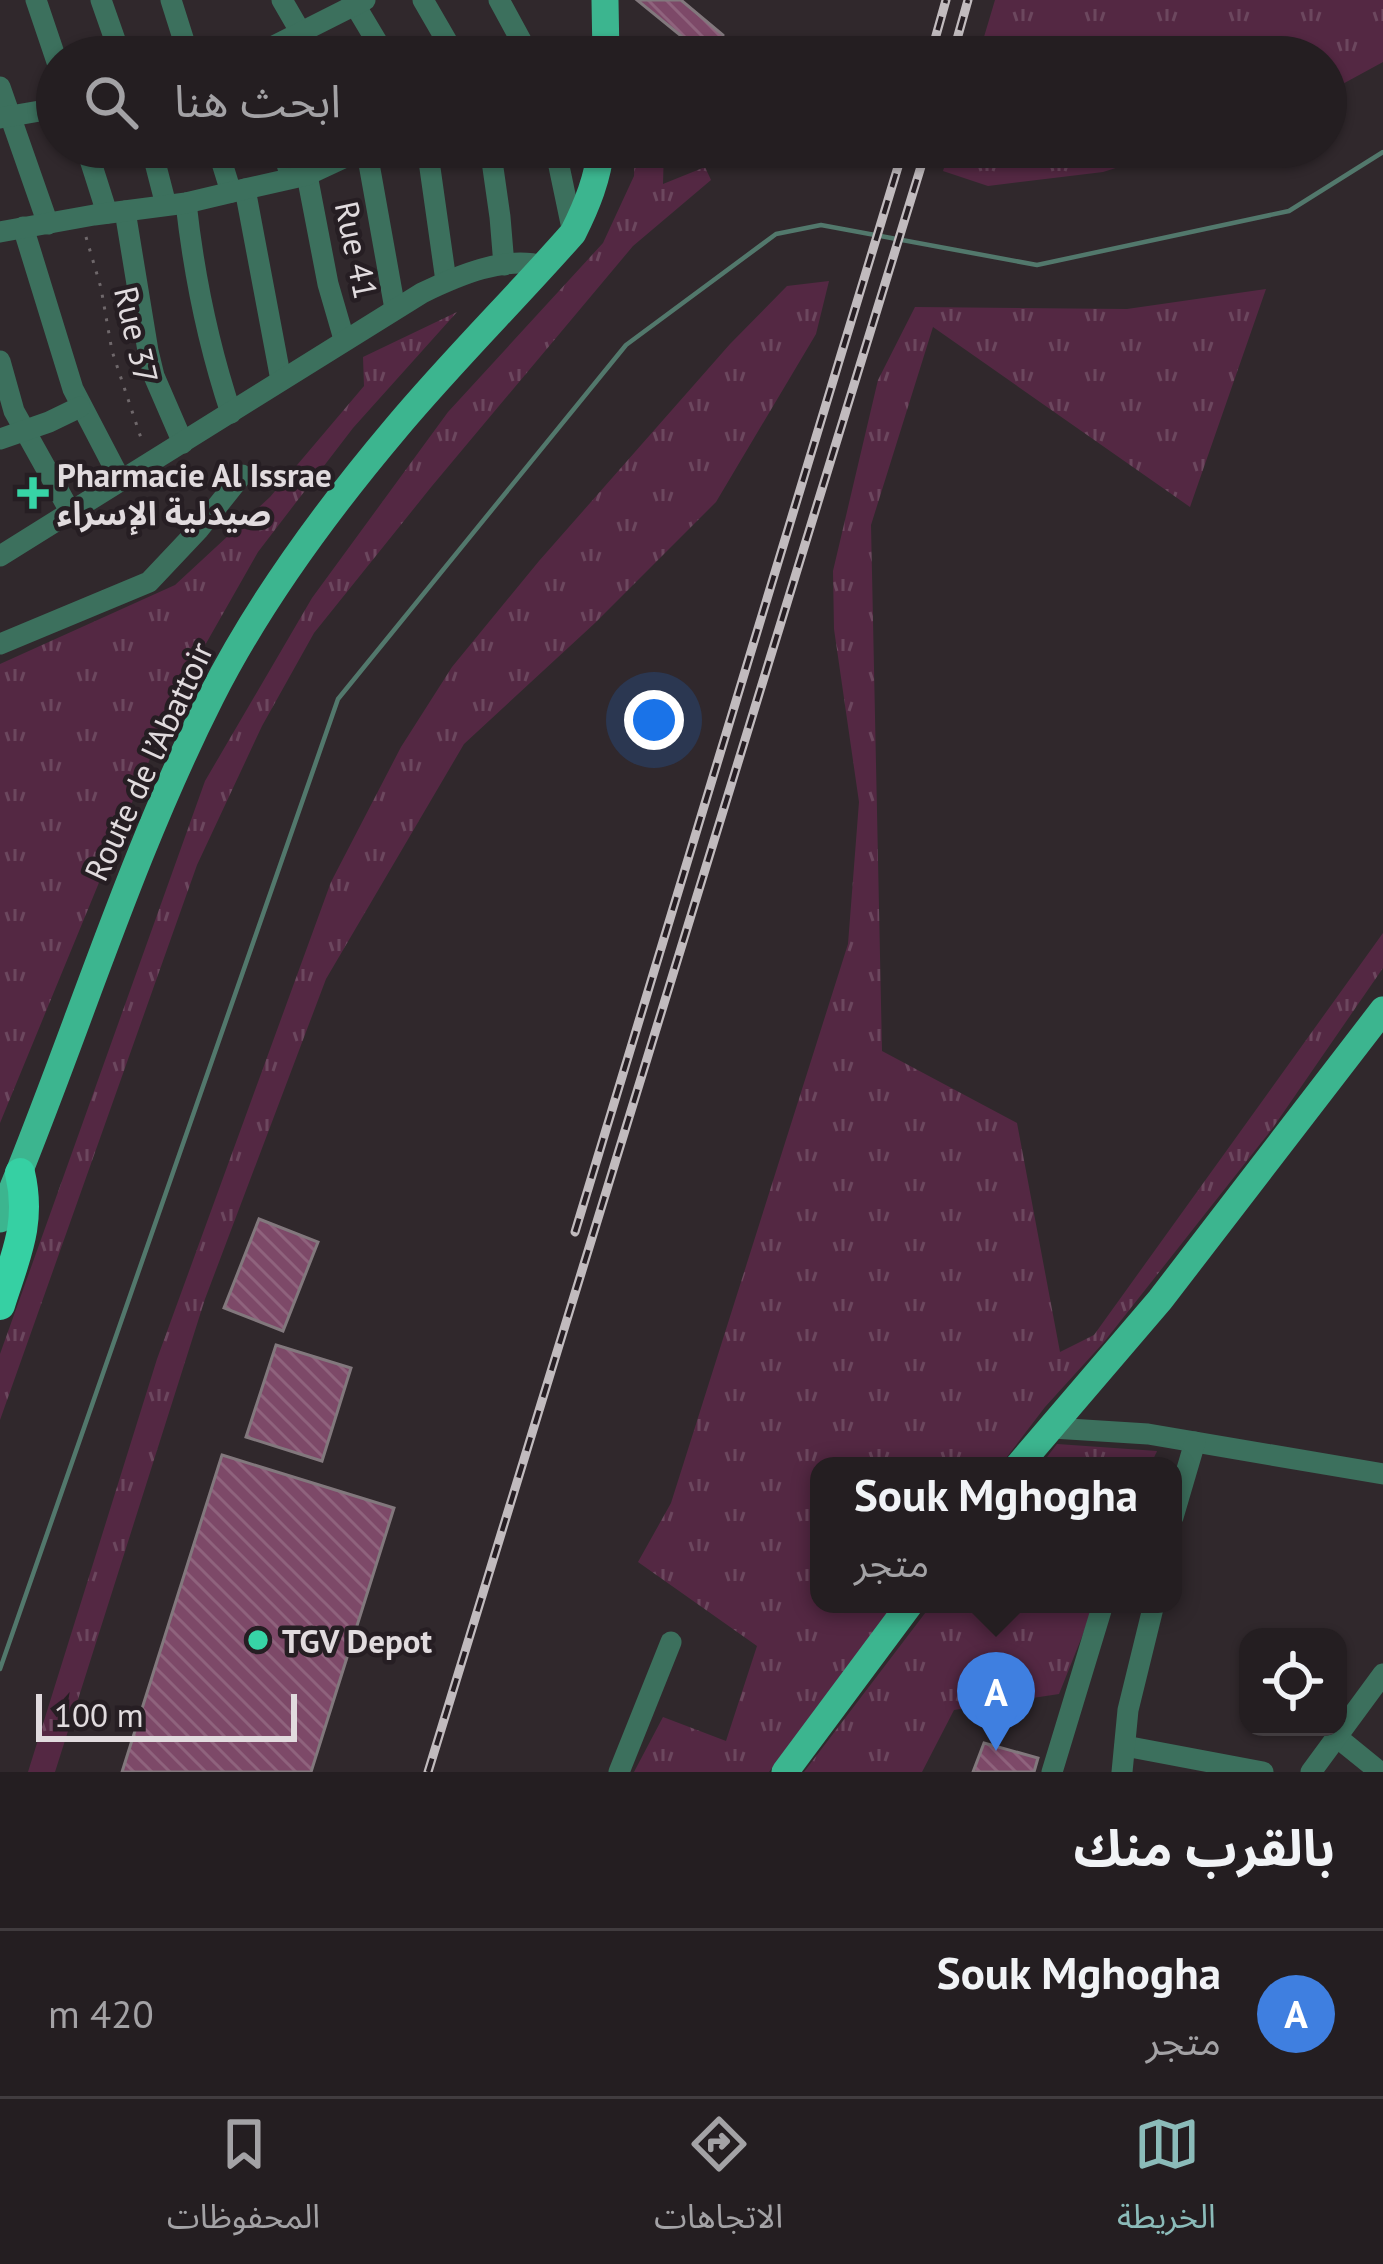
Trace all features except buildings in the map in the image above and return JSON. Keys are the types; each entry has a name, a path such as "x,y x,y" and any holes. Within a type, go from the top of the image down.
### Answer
{"highway":[{"path":"0,1305 24,1233 26,1198 20,1173"}],"main road":[{"path":"605,0 606,36"},
{"name":"Route de l’Abattoir","path":"0,1219 152,826 212,695 320,523 398,426 573,233 599,168"},
{"path":"1026,1457 1173,1282 1383,1010"},
{"path":"784,1772 903,1613"}],"street":[{"path":"36,0 48,36"},
{"path":"101,0 114,36"},
{"path":"171,0 182,36"},
{"path":"282,0 301,34"},
{"path":"423,0 444,36"},
{"path":"499,0 519,36"},
{"path":"297,36 358,2 375,36"},
{"path":"0,87 5,116 48,224"},
{"path":"5,116 36,111"},
{"path":"96,168 116,212 154,376 183,443"},
{"path":"160,168 176,204 230,413"},
{"path":"227,168 238,191 281,380"},
{"name":"Rue 41","path":"294,168 344,339"},
{"path":"0,232 176,204 317,168"},
{"path":"370,168 395,308"},
{"path":"430,168 446,281"},
{"path":"493,168 504,265"},
{"path":"559,168 573,233"},
{"path":"23,227 80,406 121,481"},
{"path":"1,552 446,281 504,265 528,262 543,266"},
{"path":"0,361 14,411 70,513"},
{"path":"0,439 80,406"},
{"path":"0,644 149,583 242,475"},
{"path":"1052,1428 1148,1434 1383,1474"},
{"path":"1182,1488 1196,1442"},
{"path":"1052,1772 1100,1613"},
{"path":"1122,1772 1128,1710 1152,1613"},
{"path":"619,1772 671,1642"},
{"path":"1311,1772 1383,1674"},
{"path":"1338,1738 1380,1772"},
{"path":"1125,1746 1187,1764 1263,1772"}],"path":[{"name":"Rue 37","path":"81,218 117,368 151,462"}],"green space":[{"path":"995,0 1383,0 1383,62 1347,82 1347,36 984,36"},
{"path":"634,168 663,168 663,184 705,168 711,180 633,246 432,486 314,633 262,726 197,865 0,1420 0,1354 205,781 312,598 448,412 603,243"},
{"path":"944,168 1116,168 988,186"},
{"path":"829,281 816,334 716,502 464,744 326,979 205,1299 55,1772 28,1772 157,1359 331,882 401,747 452,667 730,344 787,286"},
{"path":"1266,289 1190,507 933,327 871,525 882,1051 1017,1123 1060,1352 1094,1335 1383,933 1383,968 1272,1129 1007,1457 810,1457 810,1613 889,1613 769,1772 634,1772 663,1717 726,1741 757,1646 638,1562 671,1503 848,944 859,802 834,629 833,571 878,380 915,307 1127,309"},
{"path":"457,312 353,428 258,552 175,698 0,1123 0,664 175,585 270,497 364,386 363,357"},
{"path":"1057,1444 1157,1451 1154,1457 1047,1457"},
{"path":"925,1613 1091,1613 1059,1694 954,1710 922,1772 804,1772"}],"waterway":[{"path":"0,1669 338,699 626,345 776,234 821,225 1037,265 1289,211 1383,152"}],"railway":[{"path":"936,36 946,0"},
{"path":"958,36 968,0"},
{"path":"575,1232 898,168"},
{"path":"428,1772 921,168"}],"place":[{"name":"Pharmacie Al Issrae صيدلية الإسراء","path":"33,493"},
{"name":"TGV Depot","path":"258,1640"},
{"name":"Souk Mghogha","path":"996,1751"}]}
